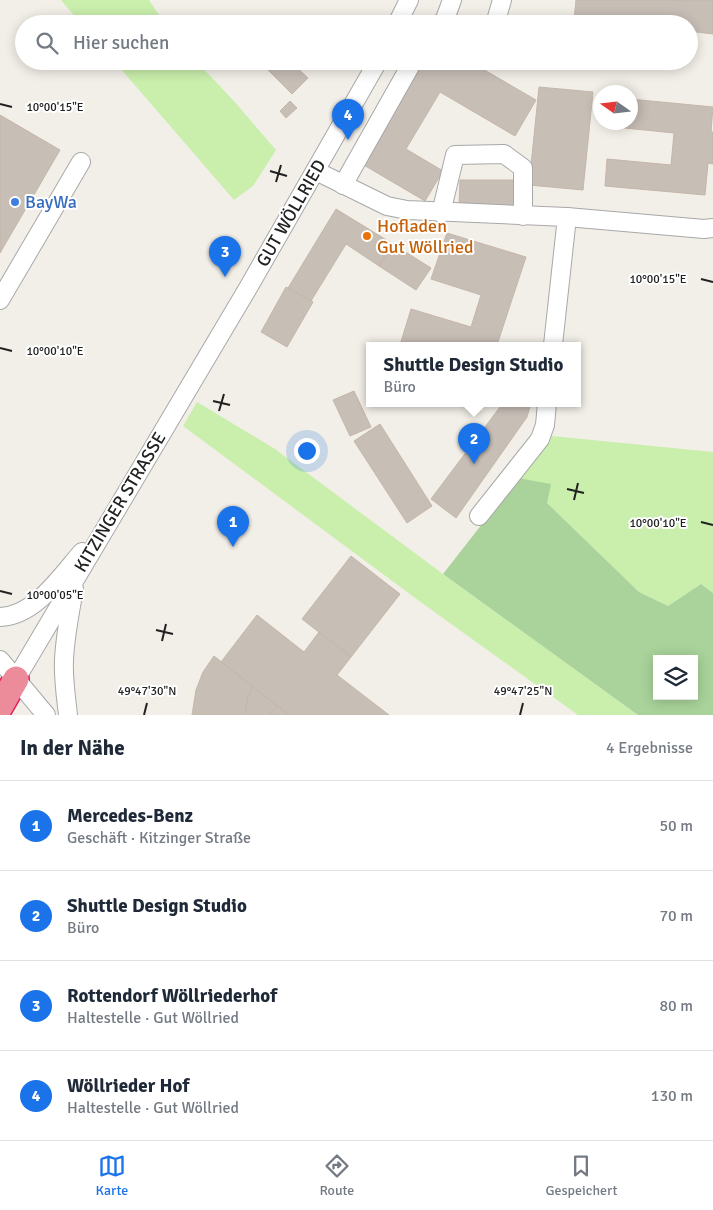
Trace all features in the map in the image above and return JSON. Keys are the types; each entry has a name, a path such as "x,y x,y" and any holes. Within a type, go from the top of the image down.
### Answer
{"highway":[{"path":"0,707 8,670"}],"street":[{"path":"402,15 409,0"},
{"path":"446,15 452,0"},
{"path":"498,15 502,0"},
{"name":"GUT WÖLLRIED","path":"188,389 373,70"},
{"name":"GUT WÖLLRIED","path":"343,185 408,70"},
{"path":"441,213 455,155 504,154 523,168 523,216"},
{"path":"0,300 81,162"},
{"path":"316,171 387,206 407,210 441,213 566,217 704,230 713,228"},
{"path":"553,342 566,217"},
{"name":"KITZINGER STRASSE","path":"8,670 76,576 188,389"},
{"path":"479,516 540,440 545,425 547,407"},
{"path":"0,617 28,608 45,593 107,524"},
{"path":"68,715 64,660 76,576"},
{"path":"8,670 46,715"}],"green space":[{"path":"61,0 149,0 159,15 74,15"},
{"path":"122,70 205,70 233,100 276,150 253,186 234,200"},
{"path":"197,402 275,449 443,574 638,715 578,715 422,603 183,426"},
{"path":"552,436 713,452 713,593 701,584 668,606 639,592 547,503 518,478"},
{"path":"518,478 551,484 547,503 639,592 668,606 701,584 713,593 713,715 638,715 443,574"}],"building":[{"path":"576,0 713,0 713,34 698,32 698,15 574,15"},
{"path":"268,70 300,70 308,78 292,94"},
{"path":"417,70 484,70 536,100 515,136 440,92 406,149 443,171 425,201 362,164"},
{"path":"539,87 593,92 583,190 529,185"},
{"path":"638,100 713,107 711,132 713,132 713,164 708,163 705,195 605,186 607,159 671,165 674,133 638,129"},
{"path":"290,101 297,108 286,118 280,111"},
{"name":"BayWa","path":"0,115 60,150 0,253"},
{"path":"460,180 517,180 516,206 459,205"},
{"path":"336,209 393,244 379,266 346,244 311,301 288,288"},
{"path":"447,233 526,257 498,342 401,342 411,309 471,327 481,295 431,279"},
{"path":"393,244 431,268 416,290 379,266"},
{"path":"286,287 313,302 287,347 261,332"},
{"path":"354,391 371,427 350,436 333,400"},
{"path":"500,407 530,407 527,417 456,518 431,499"},
{"path":"380,424 432,506 407,523 354,441"},
{"path":"351,556 400,594 351,657 302,619"},
{"path":"257,615 304,652 319,632 351,657 337,675 389,715 289,715 221,662"},
{"path":"214,656 253,687 248,697 245,715 192,715 196,690 203,672"},
{"path":"253,687 277,706 269,715 245,715 248,697"},
{"path":"277,706 289,715 269,715"}],"place":[{"name":"Wöllrieder Hof","path":"348,140"},
{"name":"BayWa","path":"15,202"},
{"name":"Hofladen Gut Wöllried","path":"367,236"},
{"name":"Rottendorf Wöllriederhof","path":"225,277"},
{"name":"Shuttle Design Studio","path":"474,464"},
{"name":"Mercedes-Benz","path":"233,547"}]}
